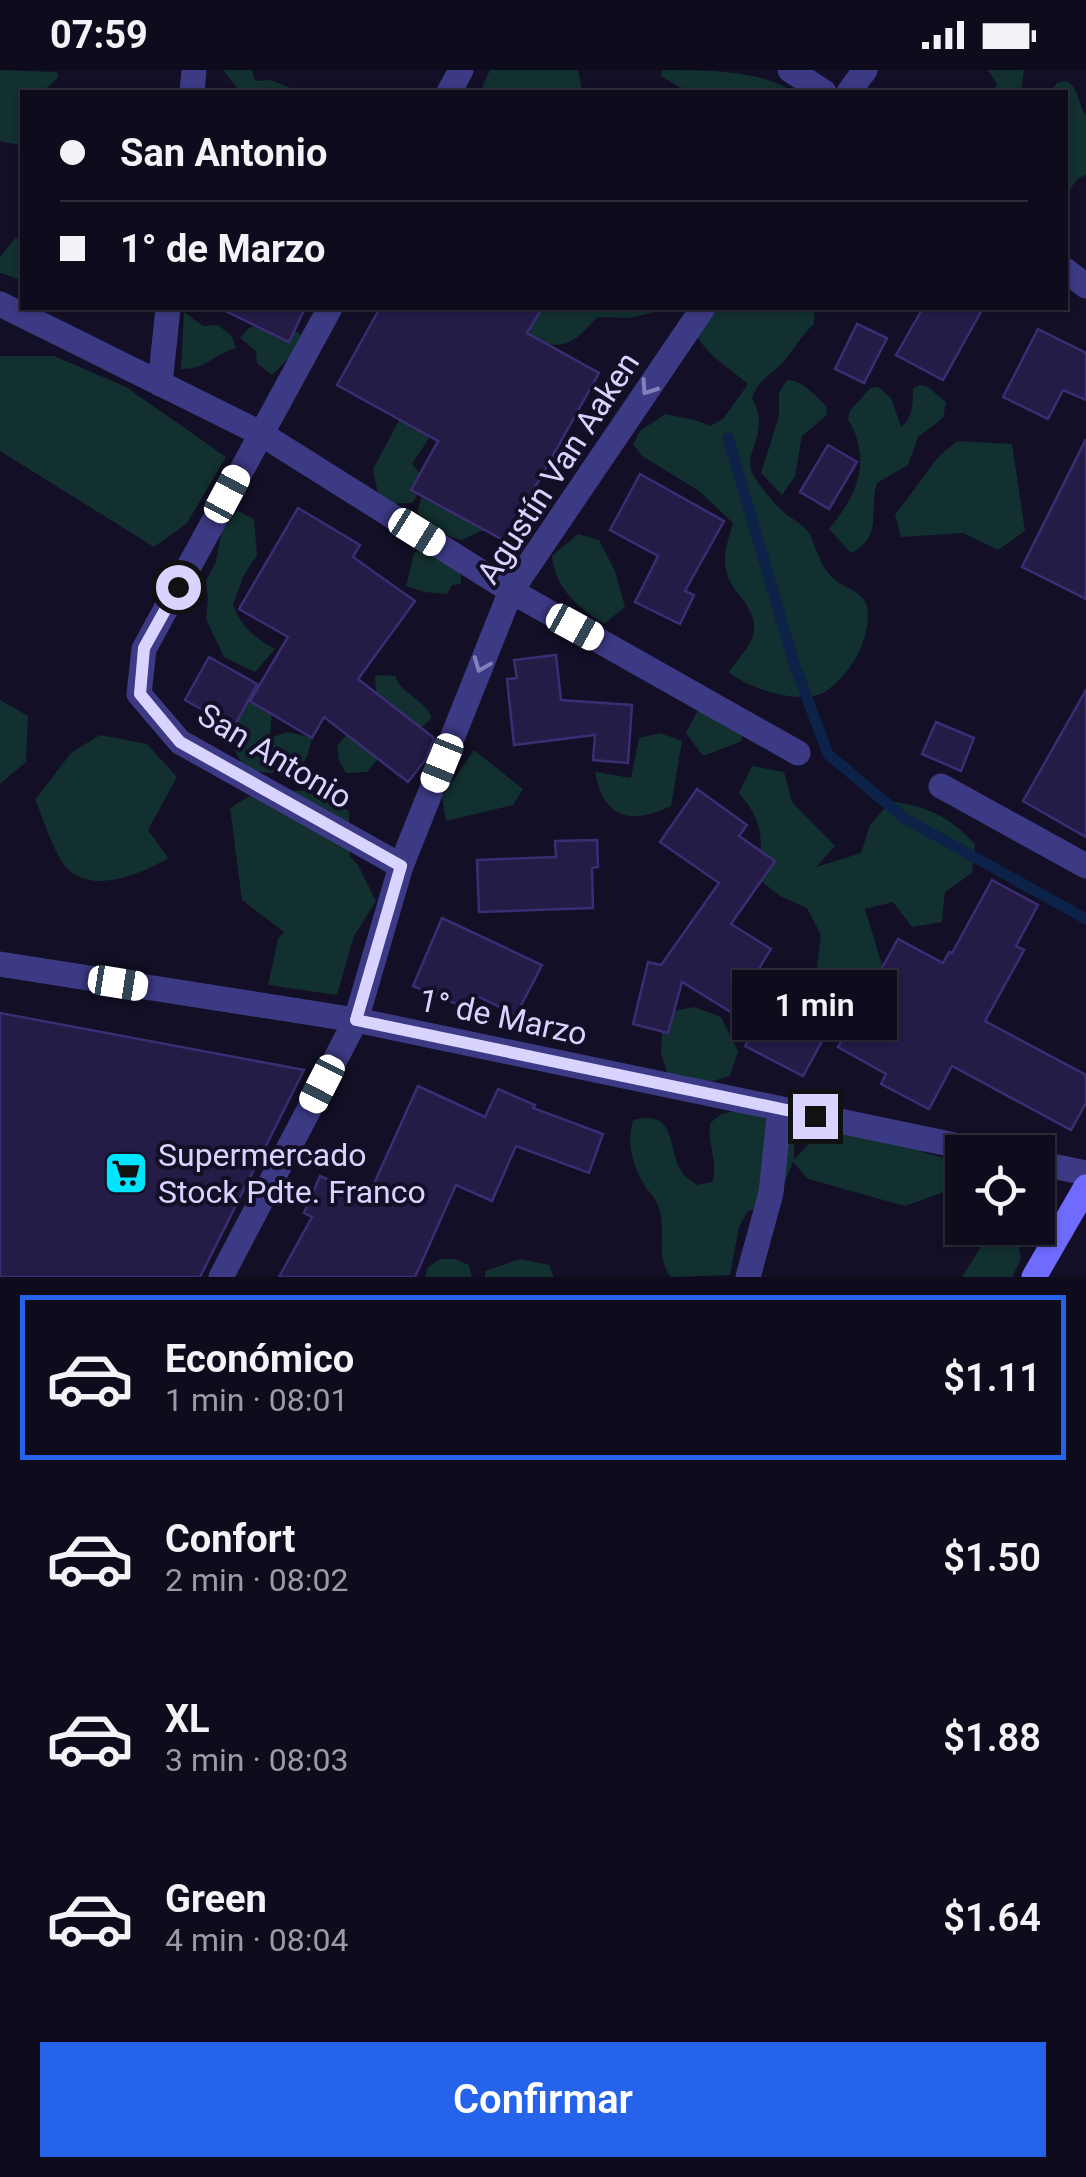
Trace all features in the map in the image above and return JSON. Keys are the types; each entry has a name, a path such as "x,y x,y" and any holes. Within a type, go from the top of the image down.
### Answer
{"street":[{"path":"790,70 821,90"},
{"path":"0,304 260,433 511,590 798,753"},
{"path":"160,384 168,310"},
{"name":"San Antonio","path":"329,310 144,648 140,694 180,742 401,866"},
{"name":"Agustín Van Aaken","path":"221,1277 356,1020 401,866 511,590 702,310"},
{"path":"941,786 1086,866"},
{"name":"1° de Marzo","path":"0,964 356,1020 945,1143"},
{"path":"748,1277 772,1193 780,1109"},
{"path":"1055,1167 1086,1173"},
{"path":"1034,1277 1086,1186"}],"green space":[{"path":"0,70 57,72 58,77 46,90 20,90 20,144 0,141"},
{"path":"223,70 252,70 255,81 271,80 295,90 238,90"},
{"path":"490,70 578,70 582,90 481,90"},
{"path":"662,70 714,71 766,79 789,90 684,90 661,76"},
{"path":"988,70 1024,70 1021,90 995,90 997,84"},
{"path":"1066,81 1074,88 1086,115 1086,175 1077,179 1068,192 1068,90 1052,90 1057,83"},
{"path":"16,237 20,242 20,279 0,273 0,257"},
{"path":"530,310 653,310 628,318 597,317 575,339 561,344 530,341"},
{"path":"699,310 815,310 814,324 755,391 752,398 759,423 750,460 755,478 765,492 809,533 829,574 860,595 867,607 867,627 855,660 823,693 801,697 774,693 729,672 749,644 754,628 749,609 726,570 725,552 733,523 699,491 642,456 633,444 640,431 665,414 710,426 723,419 748,384 712,355 694,332"},
{"path":"184,312 203,326 218,325 232,336 236,348 196,367 181,369"},
{"path":"250,327 290,327 304,337 272,375 257,363 256,351 240,338"},
{"path":"0,356 54,356 126,387 226,457 187,523 154,547 0,451"},
{"path":"787,380 808,389 826,406 827,415 802,436 795,476 782,495 761,473 779,416 779,393"},
{"path":"920,385 946,402 943,418 918,437 908,465 877,483 871,531 861,547 851,553 829,529 848,503 858,477 859,449 848,419 850,411 870,388 878,387 891,398 901,427 910,415 913,389"},
{"path":"402,415 431,435 412,464 426,481 412,503 380,504 373,469"},
{"path":"957,441 1012,444 1025,531 998,550 963,533 901,537 895,515 939,456"},
{"path":"440,484 484,530 461,540 427,528 417,512 421,499"},
{"path":"238,511 254,519 257,555 243,577 233,605 249,631 275,649 255,672 224,657 206,619 206,581 216,561 222,530"},
{"path":"578,534 599,540 615,571 625,607 604,624 569,596 554,567 552,556"},
{"path":"427,545 460,566 461,584 452,585 447,594 406,586 414,553"},
{"path":"375,675 395,676 432,717 421,728 376,693"},
{"path":"259,697 272,709 270,738 288,732 312,738 307,757 289,778 245,771 229,737 217,723 230,707"},
{"path":"704,699 744,713 742,741 703,756 686,733"},
{"path":"0,700 28,716 26,762 0,784"},
{"path":"358,724 384,752 367,772 346,773 337,745"},
{"path":"660,733 682,741 671,806 643,815 621,814 605,800 595,772 631,778 639,738"},
{"path":"100,735 147,744 177,777 148,830 168,858 130,875 101,881 75,875 65,866 35,800 71,753"},
{"path":"474,750 523,789 513,805 446,821 442,797"},
{"path":"752,766 784,772 792,802 835,846 816,867 861,853 870,825 891,801 937,814 975,844 972,873 945,892 942,922 912,927 893,902 865,909 883,968 864,991 832,992 817,967 821,935 807,908 780,896 757,878 758,823 739,793"},
{"path":"312,790 349,811 350,857 376,901 354,936 337,995 268,985 278,939 284,932 242,900 230,808 253,794"},
{"path":"694,1007 721,1017 738,1051 730,1076 686,1089 669,1079 661,1053 663,1013"},
{"path":"736,1110 782,1123 794,1136 794,1160 821,1130 902,1142 945,1158 945,1192 905,1206 808,1179 793,1162 779,1197 747,1212 739,1227 730,1275 671,1277 663,1260 658,1205 641,1180 632,1155 633,1120 647,1118 663,1124 680,1169 697,1185 712,1182 710,1123"},
{"path":"982,1245 1018,1245 1021,1259 1012,1277 962,1277"},
{"path":"440,1259 455,1259 469,1265 472,1277 425,1277 428,1267"},
{"path":"520,1259 549,1265 554,1277 485,1277 485,1271"}],"building":[{"path":"223,310 304,310 289,342"},
{"path":"379,310 541,310 527,333 599,373 505,541 411,490 438,441 337,385"},
{"path":"922,310 982,310 943,380 896,355"},
{"path":"857,324 887,338 864,383 835,369"},
{"path":"1038,329 1086,353 1086,400 1063,390 1048,419 1003,397"},
{"path":"1086,439 1086,599 1022,567"},
{"path":"828,445 857,462 829,509 800,492"},
{"path":"640,474 724,521 685,591 694,595 680,624 635,602 658,556 610,530"},
{"path":"298,508 360,545 353,557 415,601 358,679 434,738 426,759 408,782 324,717 312,738 250,701 288,637 239,609"},
{"path":"556,655 561,700 632,705 628,763 593,760 595,735 514,745 507,679 517,678 514,660"},
{"path":"209,657 257,684 234,727 185,700"},
{"path":"1086,690 1086,837 1023,801"},
{"path":"936,722 974,738 961,771 922,754"},
{"path":"697,789 747,825 739,836 775,861 731,924 771,949 753,978 833,1021 803,1076 745,1046 755,1027 682,982 668,1033 633,1024 648,962 661,965 719,883 660,842"},
{"path":"597,840 598,867 592,868 593,908 479,912 477,860 556,857 555,841"},
{"path":"992,880 1038,905 1016,946 1024,950 985,1021 1086,1075 1086,1103 1071,1130 952,1066 929,1109 881,1084 886,1074 838,1047 898,939 943,963"},
{"path":"442,918 542,965 516,1015 477,996 471,1010 413,986"},
{"name":"Supermercado Stock Pdte. Franco","path":"0,1013 304,1070 200,1277 0,1277"},
{"path":"418,1086 485,1117 498,1089 535,1105 533,1108 603,1134 589,1173 516,1146 492,1201 456,1185 415,1277 279,1277 312,1217 304,1213 320,1176 368,1197"}],"waterway":[{"path":"728,438 794,663 828,754 904,818 1086,919"}],"place":[{"name":"Supermercado Stock Pdte. Franco","path":"126,1173"}],"route":[{"path":"178,587 144,648 140,694 180,742 401,866 356,1020 815,1116"}]}
